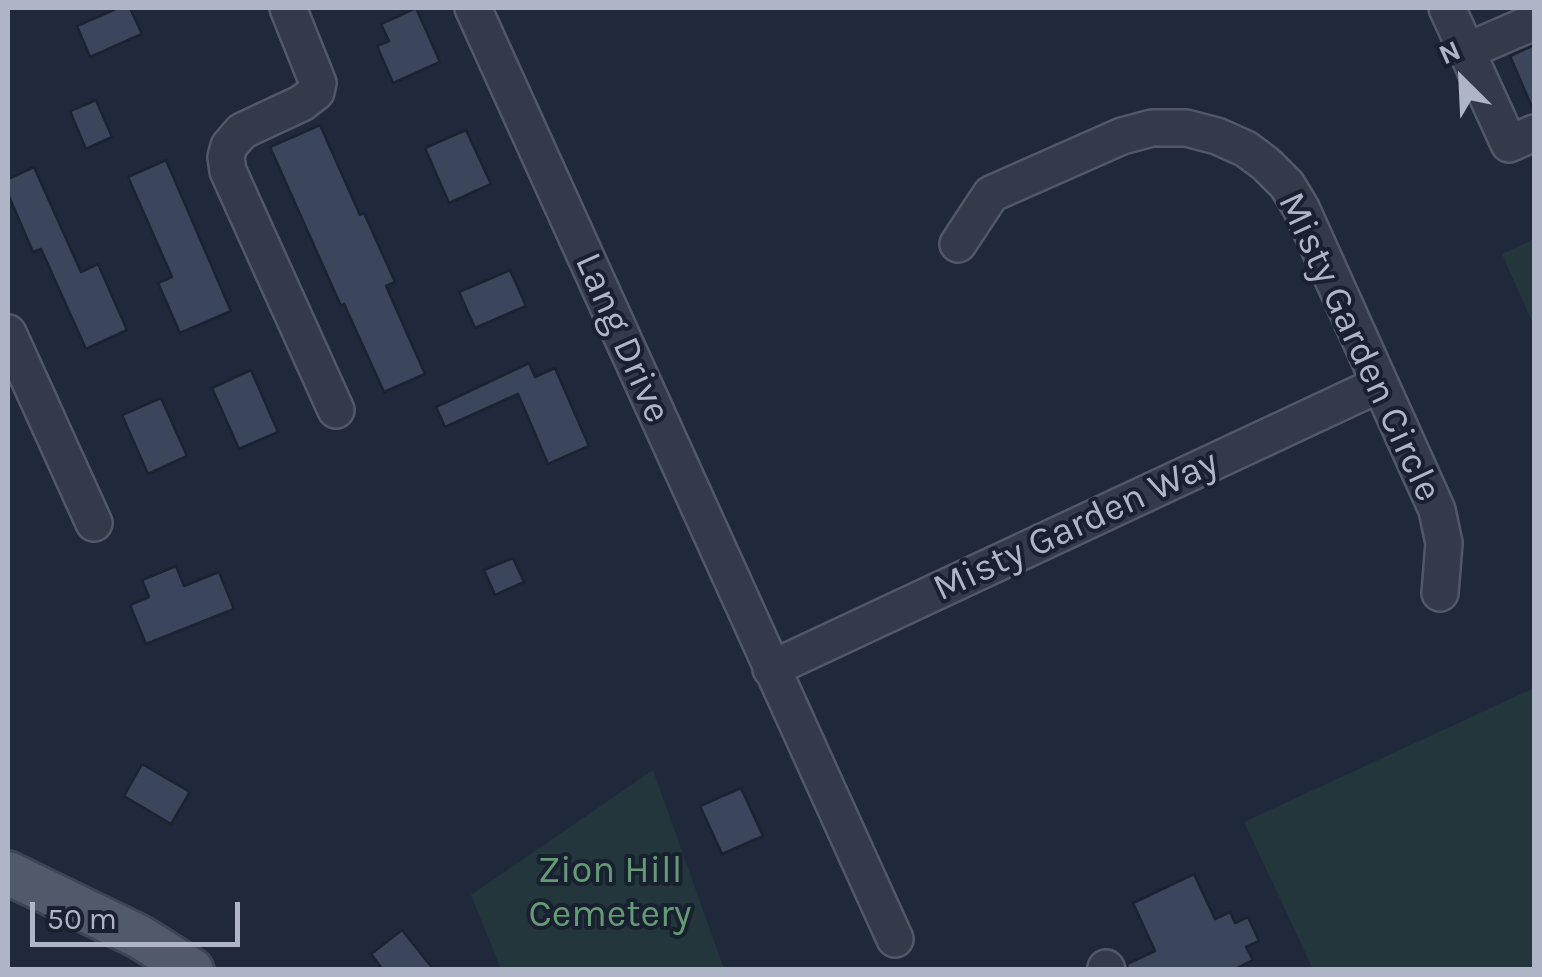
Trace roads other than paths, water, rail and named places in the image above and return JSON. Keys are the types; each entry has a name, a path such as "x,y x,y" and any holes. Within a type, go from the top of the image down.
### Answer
{"main road":[{"path":"8,873 140,937 192,970"}],"street":[{"path":"288,8 318,83 316,92 302,103 242,131 229,146 226,157 228,171 336,410"},
{"name":"Lang Drive","path":"473,8 895,938"},
{"path":"1447,8 1510,144 1534,133"},
{"path":"1467,51 1534,22"},
{"name":"Misty Garden Circle","path":"958,244 990,194 1122,136 1152,128 1186,128 1246,149 1287,185 1301,208 1437,510 1444,543 1440,592"},
{"path":"8,334 94,523"},
{"name":"Misty Garden Way","path":"771,669 1380,384"}],"park label":[{"name":"Zion Hill Cemetery","path":"610,893"}]}
